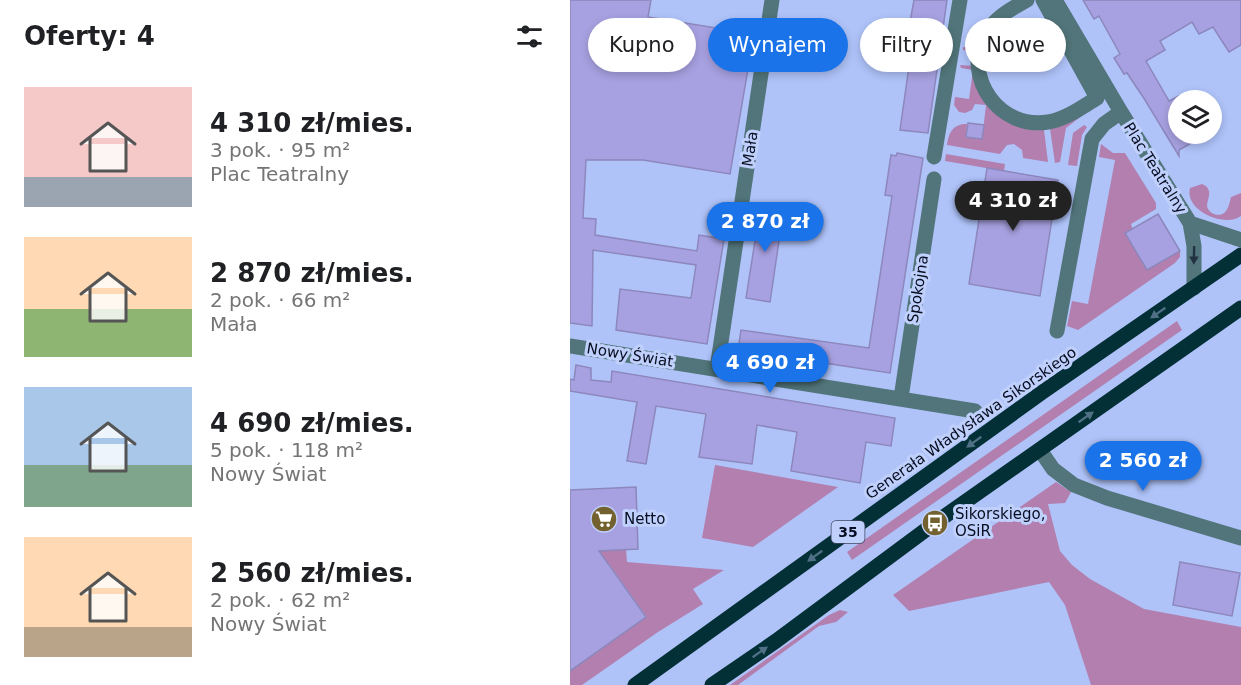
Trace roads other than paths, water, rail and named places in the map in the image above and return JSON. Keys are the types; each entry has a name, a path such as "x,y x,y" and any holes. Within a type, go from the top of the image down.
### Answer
{"main road":[{"name":"Generała Władysława Sikorskiego","path":"635,685 1036,397 1241,255"},
{"path":"712,685 1240,310"}],"street":[{"name":"Mała","path":"717,369 772,0"},
{"path":"934,157 960,0"},
{"path":"1027,0 997,19 989,28 981,43 978,69 983,87 998,107 1016,118 1036,123 1049,122 1063,117 1097,98 1043,0"},
{"name":"Plac Teatralny","path":"1055,0 1190,223 1194,246 1194,288"},
{"name":"Plac Teatralny","path":"1058,331 1092,139 1104,124 1121,112"},
{"name":"Spokojna","path":"901,398 934,179"},
{"name":"Plac Teatralny","path":"1190,223 1241,240"},
{"name":"Nowy Świat","path":"570,346 975,411"},
{"path":"1040,450 1053,469 1074,485 1107,498 1241,538"}],"place":[{"name":"Netto","path":"604,519"},
{"name":"Sikorskiego, OSiR","path":"935,523"}]}
